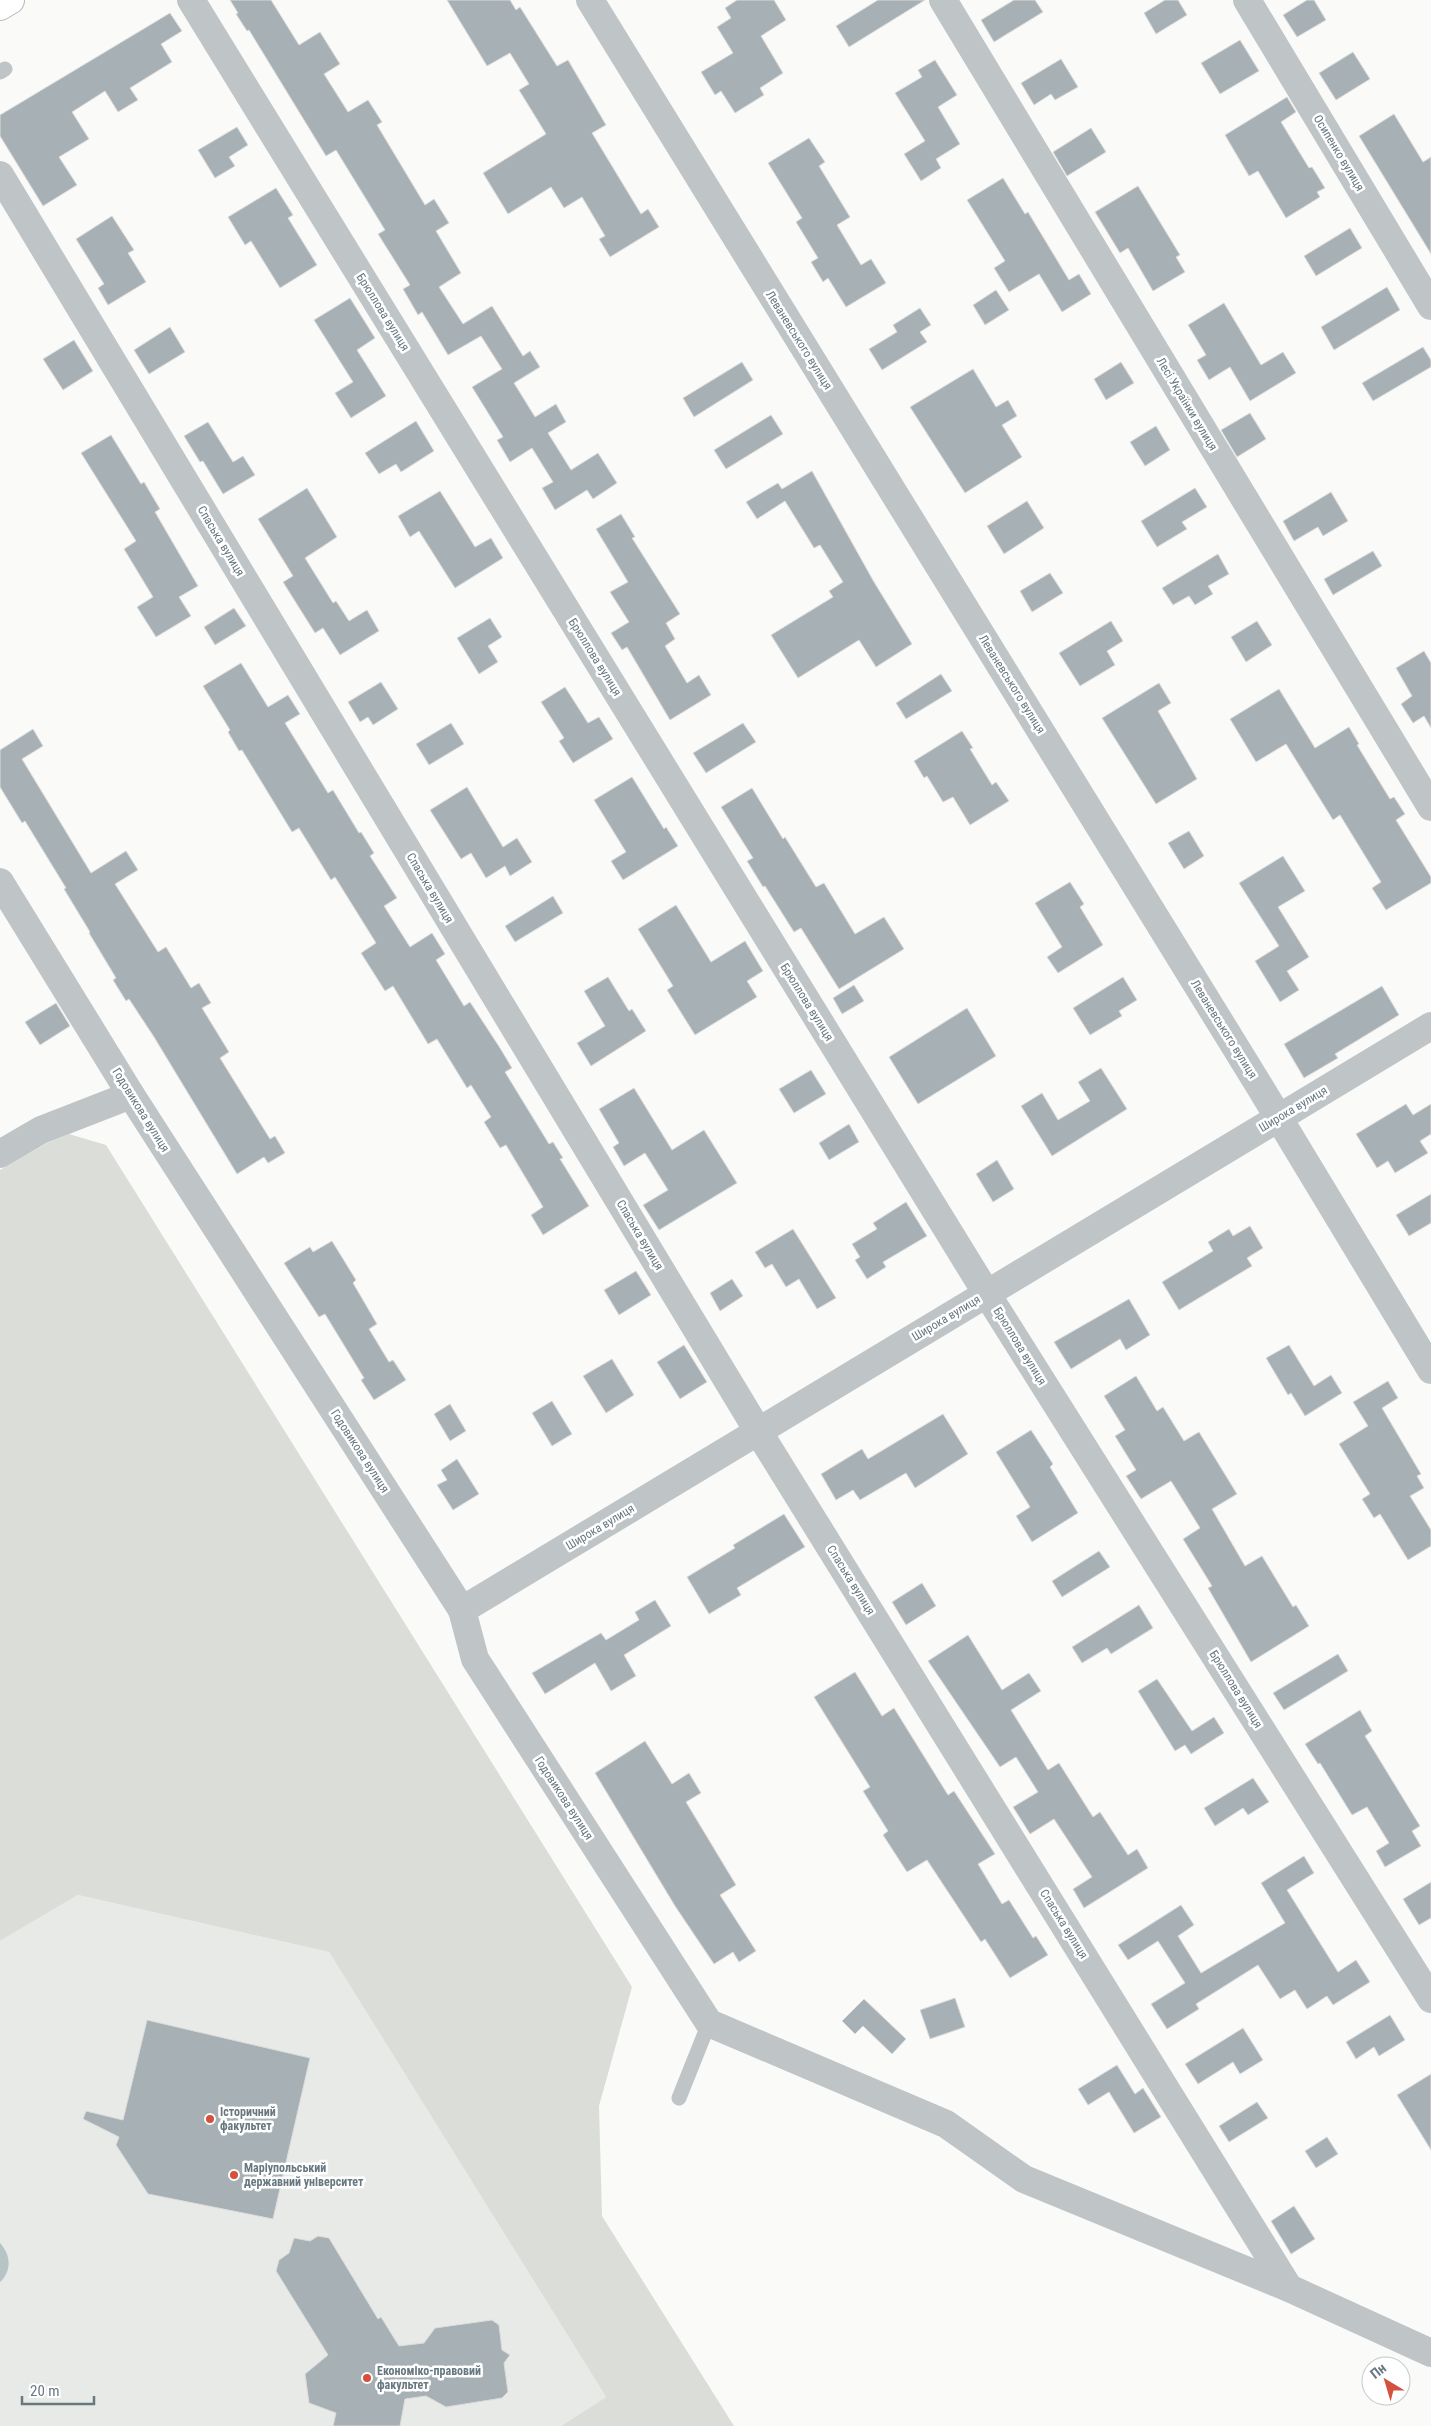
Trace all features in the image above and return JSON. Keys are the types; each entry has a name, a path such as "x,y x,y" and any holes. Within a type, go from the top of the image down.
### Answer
{"main road":[{"path":"0,6 10,0"}],"street":[{"name":"Брюллова вулиця","path":"191,0 987,1294 1431,1999"},
{"name":"Леваневського вулиця","path":"590,0 1431,1370"},
{"name":"Лесі Українки вулиця","path":"943,0 1431,807"},
{"name":"Осипенко вулиця","path":"1247,0 1431,306"},
{"name":"Спаська вулиця","path":"0,175 758,1431 1290,2288"},
{"name":"Годовикова вулиця","path":"0,882 131,1095 462,1610 475,1659 709,2023"},
{"name":"Широка вулиця","path":"462,1610 1431,1026"},
{"path":"0,1154 41,1130 131,1095"},
{"path":"709,2023 946,2124 1024,2180 1290,2288 1431,2353"}],"lane":[{"path":"679,2098 709,2023"}],"shaded area":[{"path":"69,1134 106,1145 632,1987 599,2106 602,2216 734,2426 561,2426 606,2397 329,1952 78,1895 0,1941 0,1170 47,1143"},
{"name":"Маріупольський державний університет","path":"78,1895 329,1952 606,2397 561,2426 0,2426 0,1941"},
{"path":"0,2243 4,2248 9,2263 7,2273 0,2282"}],"building":[{"path":"230,0 271,0 299,45 320,32 340,64 324,74 348,112 368,100 382,122 377,125 425,205 434,199 449,223 436,231 461,273 439,287 463,324 492,306 523,356 530,351 540,367 514,383 535,417 556,404 566,422 548,433 571,470 598,453 617,483 593,499 587,490 555,510 542,488 553,482 532,448 510,462 497,440 503,437 472,387 502,369 481,336 448,355 422,312 418,315 403,289 410,285 378,234 385,230 336,150 326,156 249,30 247,31 236,14 238,13"},
{"path":"447,0 510,0 516,10 520,7 557,66 568,60 606,125 592,133 641,214 648,209 659,227 610,257 599,239 605,236 582,197 564,208 551,187 508,214 483,173 546,134 519,90 529,84 510,53 487,66"},
{"path":"737,0 774,0 786,20 761,36 783,73 760,88 764,95 735,113 721,91 715,95 701,72 733,53 717,27 731,18 725,8"},
{"path":"878,0 925,0 849,47 836,26"},
{"path":"1014,0 1035,0 1043,12 994,42 981,20"},
{"path":"1165,0 1178,0 1187,15 1156,34 1144,13"},
{"path":"1307,0 1314,0 1326,20 1297,37 1283,15"},
{"path":"170,13 182,31 161,44 172,62 130,88 138,100 118,112 105,91 72,112 89,139 59,157 77,185 43,206 0,136 0,115"},
{"path":"1240,40 1259,71 1220,94 1201,63"},
{"path":"1353,52 1370,79 1336,100 1319,73"},
{"path":"1061,59 1078,87 1055,100 1051,94 1034,105 1021,83"},
{"path":"935,60 957,95 938,107 960,144 936,159 941,168 921,181 904,154 925,141 895,93 922,77 918,70"},
{"path":"1287,97 1296,112 1281,122 1309,168 1312,167 1325,188 1317,192 1320,197 1286,218 1258,171 1249,176 1225,135"},
{"path":"1394,114 1423,162 1431,157 1431,254 1359,136"},
{"path":"237,127 248,145 229,157 235,166 215,178 198,150"},
{"path":"1091,128 1106,152 1067,176 1053,152"},
{"path":"809,138 825,162 819,166 850,217 837,225 861,265 871,259 886,283 846,307 828,278 823,282 811,262 818,258 796,222 802,218 768,163"},
{"path":"1003,178 1025,214 1028,212 1069,280 1079,274 1091,294 1062,312 1039,274 1009,292 994,268 1005,261 967,200"},
{"path":"1138,186 1180,255 1176,257 1185,272 1153,291 1128,248 1120,253 1095,212"},
{"path":"276,188 293,215 288,218 317,265 280,288 251,241 245,245 228,217"},
{"path":"112,216 134,250 128,253 146,282 108,305 98,288 104,284 76,239"},
{"path":"1350,228 1362,248 1316,276 1304,256"},
{"path":"1387,287 1400,310 1334,350 1321,327"},
{"path":"996,290 1009,310 985,325 973,305"},
{"path":"350,298 375,338 357,350 386,396 351,418 335,393 353,382 314,320"},
{"path":"1224,303 1261,365 1283,352 1296,373 1250,401 1230,367 1209,380 1197,360 1206,355 1188,325"},
{"path":"920,308 931,325 920,332 927,342 882,370 869,349 897,332 893,325"},
{"path":"170,327 185,352 149,374 134,350"},
{"path":"74,340 93,371 63,390 43,359"},
{"path":"1423,347 1431,360 1431,367 1373,401 1362,383"},
{"path":"742,362 753,380 694,417 683,398"},
{"path":"1121,362 1134,383 1106,400 1094,379"},
{"path":"973,369 996,407 1008,400 1017,416 1002,425 1022,457 965,493 910,407"},
{"path":"1250,413 1266,439 1237,457 1221,430"},
{"path":"771,415 783,434 726,469 714,450"},
{"path":"416,421 434,451 401,472 396,464 379,474 365,453"},
{"path":"208,422 233,462 243,456 255,475 223,494 203,461 200,462 184,436"},
{"path":"1156,426 1170,450 1145,466 1130,442"},
{"path":"111,435 141,484 144,482 160,509 155,512 198,586 179,597 191,616 156,637 137,607 153,597 124,549 136,541 81,453"},
{"path":"812,471 874,582 912,644 876,667 859,640 798,678 771,635 833,597 829,591 843,582 820,545 814,548 785,501 757,519 746,502 778,483 782,489"},
{"path":"307,488 337,537 305,558 333,603 336,601 349,621 367,610 379,631 340,655 323,628 315,633 283,582 293,576 258,519"},
{"path":"1195,488 1207,507 1182,522 1187,529 1157,547 1141,521"},
{"path":"440,491 475,547 491,538 503,558 455,588 419,531 410,537 398,516"},
{"path":"1331,492 1348,521 1323,536 1318,527 1294,541 1283,521"},
{"path":"1027,501 1044,528 1004,554 987,526"},
{"path":"621,514 635,537 632,538 680,614 666,623 675,639 665,646 687,683 699,675 711,695 670,720 627,647 622,650 611,633 629,622 610,592 628,582 596,529"},
{"path":"1373,551 1382,566 1333,595 1324,579"},
{"path":"1218,554 1229,574 1208,586 1213,594 1195,605 1189,596 1173,605 1162,588"},
{"path":"1050,573 1063,593 1032,612 1020,591"},
{"path":"234,608 246,626 215,645 204,627"},
{"path":"490,618 502,637 488,646 498,662 479,674 457,638"},
{"path":"1111,621 1123,641 1107,651 1115,665 1080,686 1059,653"},
{"path":"1257,621 1272,645 1246,662 1231,637"},
{"path":"1424,651 1431,663 1431,728 1424,716 1413,723 1401,704 1412,696 1396,668"},
{"path":"241,663 268,707 288,695 300,714 285,723 328,793 333,790 359,833 361,832 374,853 370,856 397,898 384,906 410,947 432,933 445,954 436,960 464,1006 470,1002 500,1048 512,1068 505,1072 549,1144 553,1142 563,1158 560,1159 589,1206 543,1235 531,1215 543,1207 506,1145 500,1148 484,1122 491,1117 471,1085 467,1088 437,1039 428,1044 393,986 385,991 361,953 376,943 335,877 331,880 299,828 292,832 242,750 239,751 228,732 230,730 203,686"},
{"path":"941,674 952,691 906,719 896,703"},
{"path":"381,682 398,709 373,725 368,717 360,722 348,702"},
{"path":"1159,683 1171,703 1158,711 1197,779 1156,804 1102,718"},
{"path":"565,687 588,723 599,717 613,739 573,763 559,741 564,738 541,702"},
{"path":"1279,689 1315,748 1349,727 1359,744 1357,745 1390,799 1394,797 1405,814 1396,820 1431,877 1431,883 1386,910 1372,888 1381,882 1340,815 1333,820 1286,744 1256,762 1230,719"},
{"path":"451,723 464,744 429,765 416,744"},
{"path":"743,723 756,742 706,773 693,753"},
{"path":"33,729 43,746 22,759 91,873 126,851 138,870 115,884 158,952 166,947 191,988 199,983 211,1003 202,1008 229,1052 220,1058 270,1139 275,1136 285,1153 268,1163 264,1157 237,1174 154,1037 129,999 126,1001 113,980 116,978 64,889 66,888 25,821 22,823 0,787 0,750"},
{"path":"962,731 973,748 970,749 992,785 996,782 1009,801 970,825 953,797 943,802 927,776 924,778 914,761"},
{"path":"632,777 664,829 666,827 678,846 623,880 611,861 626,852 594,800"},
{"path":"467,787 503,847 517,838 532,862 510,876 505,866 486,878 471,853 461,859 430,810"},
{"path":"752,788 783,839 785,837 816,887 824,883 855,934 884,917 904,949 839,989 801,928 794,932 765,886 763,887 747,861 753,858 721,807"},
{"path":"1189,831 1204,856 1184,869 1168,843"},
{"path":"1283,856 1305,891 1278,907 1309,957 1287,971 1299,990 1280,1002 1255,961 1279,946 1239,883"},
{"path":"1070,882 1084,904 1080,907 1103,945 1058,973 1047,957 1062,947 1035,903"},
{"path":"553,896 563,913 515,942 505,926"},
{"path":"676,905 711,962 745,941 763,971 747,981 757,997 695,1035 667,990 673,986 638,929"},
{"path":"608,977 629,1011 632,1009 646,1031 591,1066 577,1043 605,1026 584,991"},
{"path":"1123,977 1137,1000 1119,1011 1122,1016 1090,1035 1073,1008"},
{"path":"854,985 864,1001 842,1014 833,998"},
{"path":"1382,986 1399,1015 1335,1054 1338,1058 1304,1078 1284,1044"},
{"path":"56,1003 70,1026 40,1045 25,1022"},
{"path":"967,1008 996,1056 918,1104 889,1057"},
{"path":"1101,1068 1127,1109 1052,1156 1021,1106 1042,1093 1058,1120 1090,1101 1078,1082"},
{"path":"811,1070 826,1094 794,1113 779,1089"},
{"path":"634,1088 672,1150 704,1130 737,1183 659,1230 643,1205 668,1190 645,1153 624,1166 613,1147 619,1143 599,1109"},
{"path":"1406,1104 1413,1115 1431,1104 1431,1134 1420,1141 1428,1153 1395,1173 1388,1161 1377,1168 1356,1134"},
{"path":"849,1124 859,1142 829,1160 819,1143"},
{"path":"997,1160 1014,1189 993,1202 976,1174"},
{"path":"1431,1194 1431,1223 1409,1236 1396,1215"},
{"path":"906,1202 927,1236 883,1262 886,1267 867,1279 855,1260 860,1257 852,1244 877,1229 873,1223"},
{"path":"1250,1226 1263,1248 1247,1258 1252,1266 1179,1310 1162,1282 1213,1251 1208,1242 1229,1229 1233,1236"},
{"path":"793,1229 836,1298 817,1309 799,1279 786,1287 772,1264 765,1268 755,1252"},
{"path":"332,1241 356,1280 353,1283 377,1324 369,1329 389,1362 393,1360 406,1380 374,1400 361,1380 364,1378 325,1314 319,1317 284,1263 310,1247 313,1252"},
{"path":"636,1271 651,1295 619,1315 604,1290"},
{"path":"732,1279 743,1296 720,1311 710,1293"},
{"path":"1129,1299 1150,1335 1126,1350 1120,1339 1071,1369 1054,1342"},
{"path":"684,1345 707,1382 680,1399 657,1362"},
{"path":"1289,1345 1314,1386 1331,1375 1342,1393 1305,1416 1291,1393 1288,1395 1266,1358"},
{"path":"612,1359 634,1395 606,1413 583,1376"},
{"path":"1136,1376 1157,1411 1163,1407 1184,1441 1199,1432 1237,1494 1212,1509 1245,1566 1262,1556 1293,1607 1296,1605 1309,1626 1251,1662 1208,1588 1212,1586 1183,1539 1200,1528 1171,1481 1141,1499 1126,1476 1136,1470 1115,1436 1125,1430 1104,1396"},
{"path":"1388,1381 1398,1398 1382,1408 1421,1474 1417,1476 1424,1488 1410,1496 1431,1530 1431,1546 1408,1560 1380,1514 1374,1518 1362,1499 1370,1494 1339,1444 1368,1426 1353,1402"},
{"path":"552,1401 572,1434 552,1446 532,1413"},
{"path":"450,1404 466,1431 450,1441 434,1414"},
{"path":"943,1414 968,1454 915,1488 906,1473 860,1500 853,1490 836,1500 821,1474 862,1449 868,1459"},
{"path":"1031,1430 1053,1464 1050,1467 1078,1513 1032,1542 1016,1516 1030,1507 996,1452"},
{"path":"457,1459 479,1494 453,1510 437,1485 447,1480 441,1470"},
{"path":"784,1514 805,1547 737,1588 741,1595 709,1614 687,1577 735,1548 733,1545"},
{"path":"1099,1551 1110,1567 1062,1597 1052,1581"},
{"path":"922,1583 936,1606 906,1625 892,1602"},
{"path":"655,1600 671,1626 624,1655 636,1676 611,1691 595,1663 545,1694 532,1673 601,1633 606,1640 639,1620 635,1612"},
{"path":"1139,1605 1153,1628 1111,1654 1107,1648 1082,1663 1072,1647"},
{"path":"968,1635 1002,1690 1029,1673 1041,1691 1011,1710 1048,1770 1059,1763 1093,1817 1100,1812 1128,1855 1137,1849 1148,1868 1084,1908 1073,1889 1092,1877 1054,1819 1030,1834 1013,1807 1038,1792 1016,1757 1000,1767 928,1661"},
{"path":"1338,1654 1348,1671 1284,1710 1273,1693"},
{"path":"855,1672 882,1716 894,1708 948,1795 954,1791 995,1854 978,1864 1002,1904 1009,1900 1033,1938 1036,1936 1048,1955 1010,1978 985,1939 981,1942 927,1860 907,1872 883,1835 888,1831 863,1791 870,1787 814,1697"},
{"path":"1157,1679 1192,1731 1214,1717 1224,1733 1191,1754 1185,1745 1175,1751 1138,1691"},
{"path":"1360,1710 1372,1731 1365,1736 1420,1826 1412,1831 1421,1846 1385,1867 1376,1851 1389,1843 1367,1807 1352,1815 1320,1763 1318,1764 1305,1744"},
{"path":"645,1741 672,1784 689,1773 701,1793 686,1802 736,1885 720,1895 756,1951 739,1962 733,1952 714,1964 675,1906 595,1773"},
{"path":"1253,1778 1269,1802 1248,1815 1243,1808 1215,1826 1204,1808"},
{"path":"1304,1856 1314,1873 1287,1890 1338,1972 1356,1960 1370,1982 1333,2005 1327,1996 1307,2009 1295,1990 1280,1999 1258,1965 1196,2004 1199,2009 1167,2029 1151,2004 1185,1983 1158,1941 1128,1960 1118,1945 1181,1905 1194,1925 1178,1936 1201,1973 1285,1923 1261,1883"},
{"path":"1431,1882 1431,1918 1419,1925 1403,1899"},
{"path":"955,1998 965,2027 930,2039 920,2010"},
{"path":"864,1999 906,2039 892,2054 863,2026 855,2034 842,2021"},
{"path":"1390,2015 1405,2040 1379,2056 1374,2047 1356,2059 1346,2042"},
{"path":"147,2020 310,2058 273,2219 148,2194 116,2145 119,2137 83,2119 86,2111 123,2120"},
{"path":"1243,2028 1263,2060 1240,2074 1233,2062 1198,2084 1185,2064"},
{"path":"1117,2065 1135,2094 1143,2088 1161,2117 1134,2133 1109,2092 1088,2105 1078,2089"},
{"path":"1431,2074 1431,2150 1397,2095"},
{"path":"1257,2102 1268,2118 1229,2142 1219,2126"},
{"path":"1327,2137 1338,2154 1316,2168 1305,2151"},
{"path":"1294,2206 1315,2239 1291,2254 1271,2221"},
{"path":"318,2236 329,2238 378,2319 381,2317 399,2346 424,2343 435,2328 492,2320 499,2325 502,2350 510,2355 504,2363 508,2392 502,2398 446,2407 426,2396 405,2399 400,2426 333,2426 336,2413 309,2403 305,2374 328,2355 276,2271 279,2260 289,2253 294,2238 310,2241"}],"place":[{"name":"Історичний факультет","path":"210,2119"},
{"name":"Маріупольський державний університет","path":"234,2175"},
{"name":"Економіко-правовий факультет","path":"367,2378"}]}
